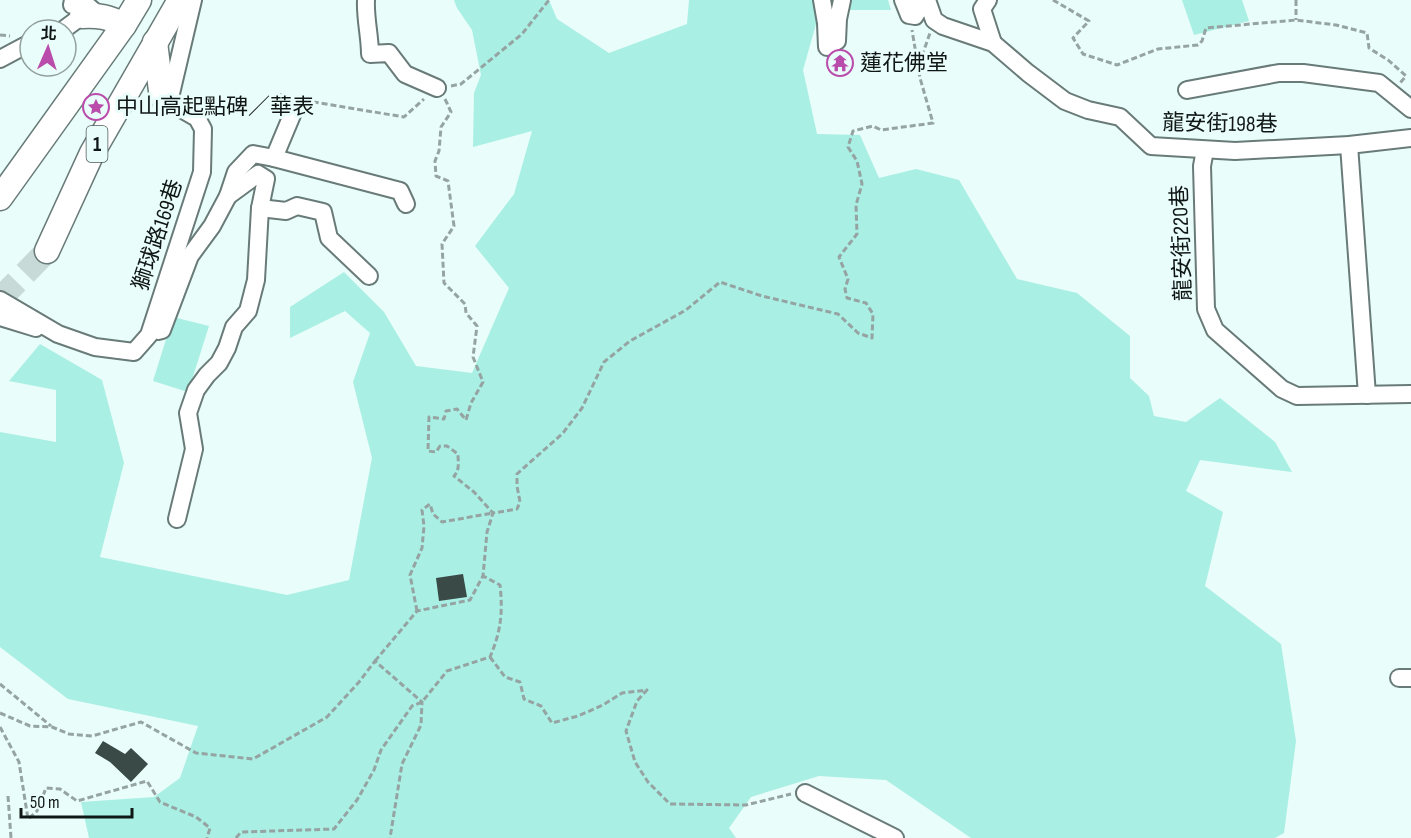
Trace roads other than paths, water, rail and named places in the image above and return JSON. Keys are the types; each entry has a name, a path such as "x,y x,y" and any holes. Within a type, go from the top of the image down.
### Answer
{"highway":[{"path":"118,33 139,0"},
{"path":"169,102 163,98 161,92 155,42 180,0"},
{"path":"79,15 108,17 118,33 155,42"},
{"name":"1","path":"0,198 118,33"},
{"name":"1","path":"47,251 92,153 155,42"}],"lane":[{"path":"169,102 193,0"},
{"path":"366,0 370,54 389,53 405,74 437,88"},
{"path":"822,0 827,47 837,41 842,0"},
{"name":"龍安街198巷","path":"927,0 934,20 943,26 993,43 1065,100 1088,110 1120,117 1151,146 1235,152 1349,145 1411,138"},
{"path":"987,0 982,9 993,43"},
{"path":"0,59 18,49"},
{"path":"1187,90 1280,73 1303,73 1378,83 1411,109"},
{"name":"獅球路169巷","path":"149,335 202,172 203,129 197,118 169,102"},
{"path":"274,158 292,115 279,103"},
{"path":"1349,145 1367,395"},
{"name":"龍安街220巷","path":"1204,150 1202,166 1206,309 1215,330 1282,389 1297,396 1411,394"},
{"path":"0,317 95,347 134,352 149,335 162,330 190,256 212,226 228,196 236,172 253,154 400,191 406,204"},
{"path":"177,519 194,449 188,413 196,390 219,363 234,327 248,311 256,280 260,208 266,179 258,174 228,196"},
{"path":"260,208 286,211 297,206 323,212 329,238 369,276"},
{"path":"0,300 58,334"},
{"path":"805,793 895,838"}],"tunnel":[{"path":"0,299 47,251"}],"place":[{"name":"蓮花佛堂","path":"840,63"},
{"name":"中山高起點碑／華表","path":"96,107"}]}
